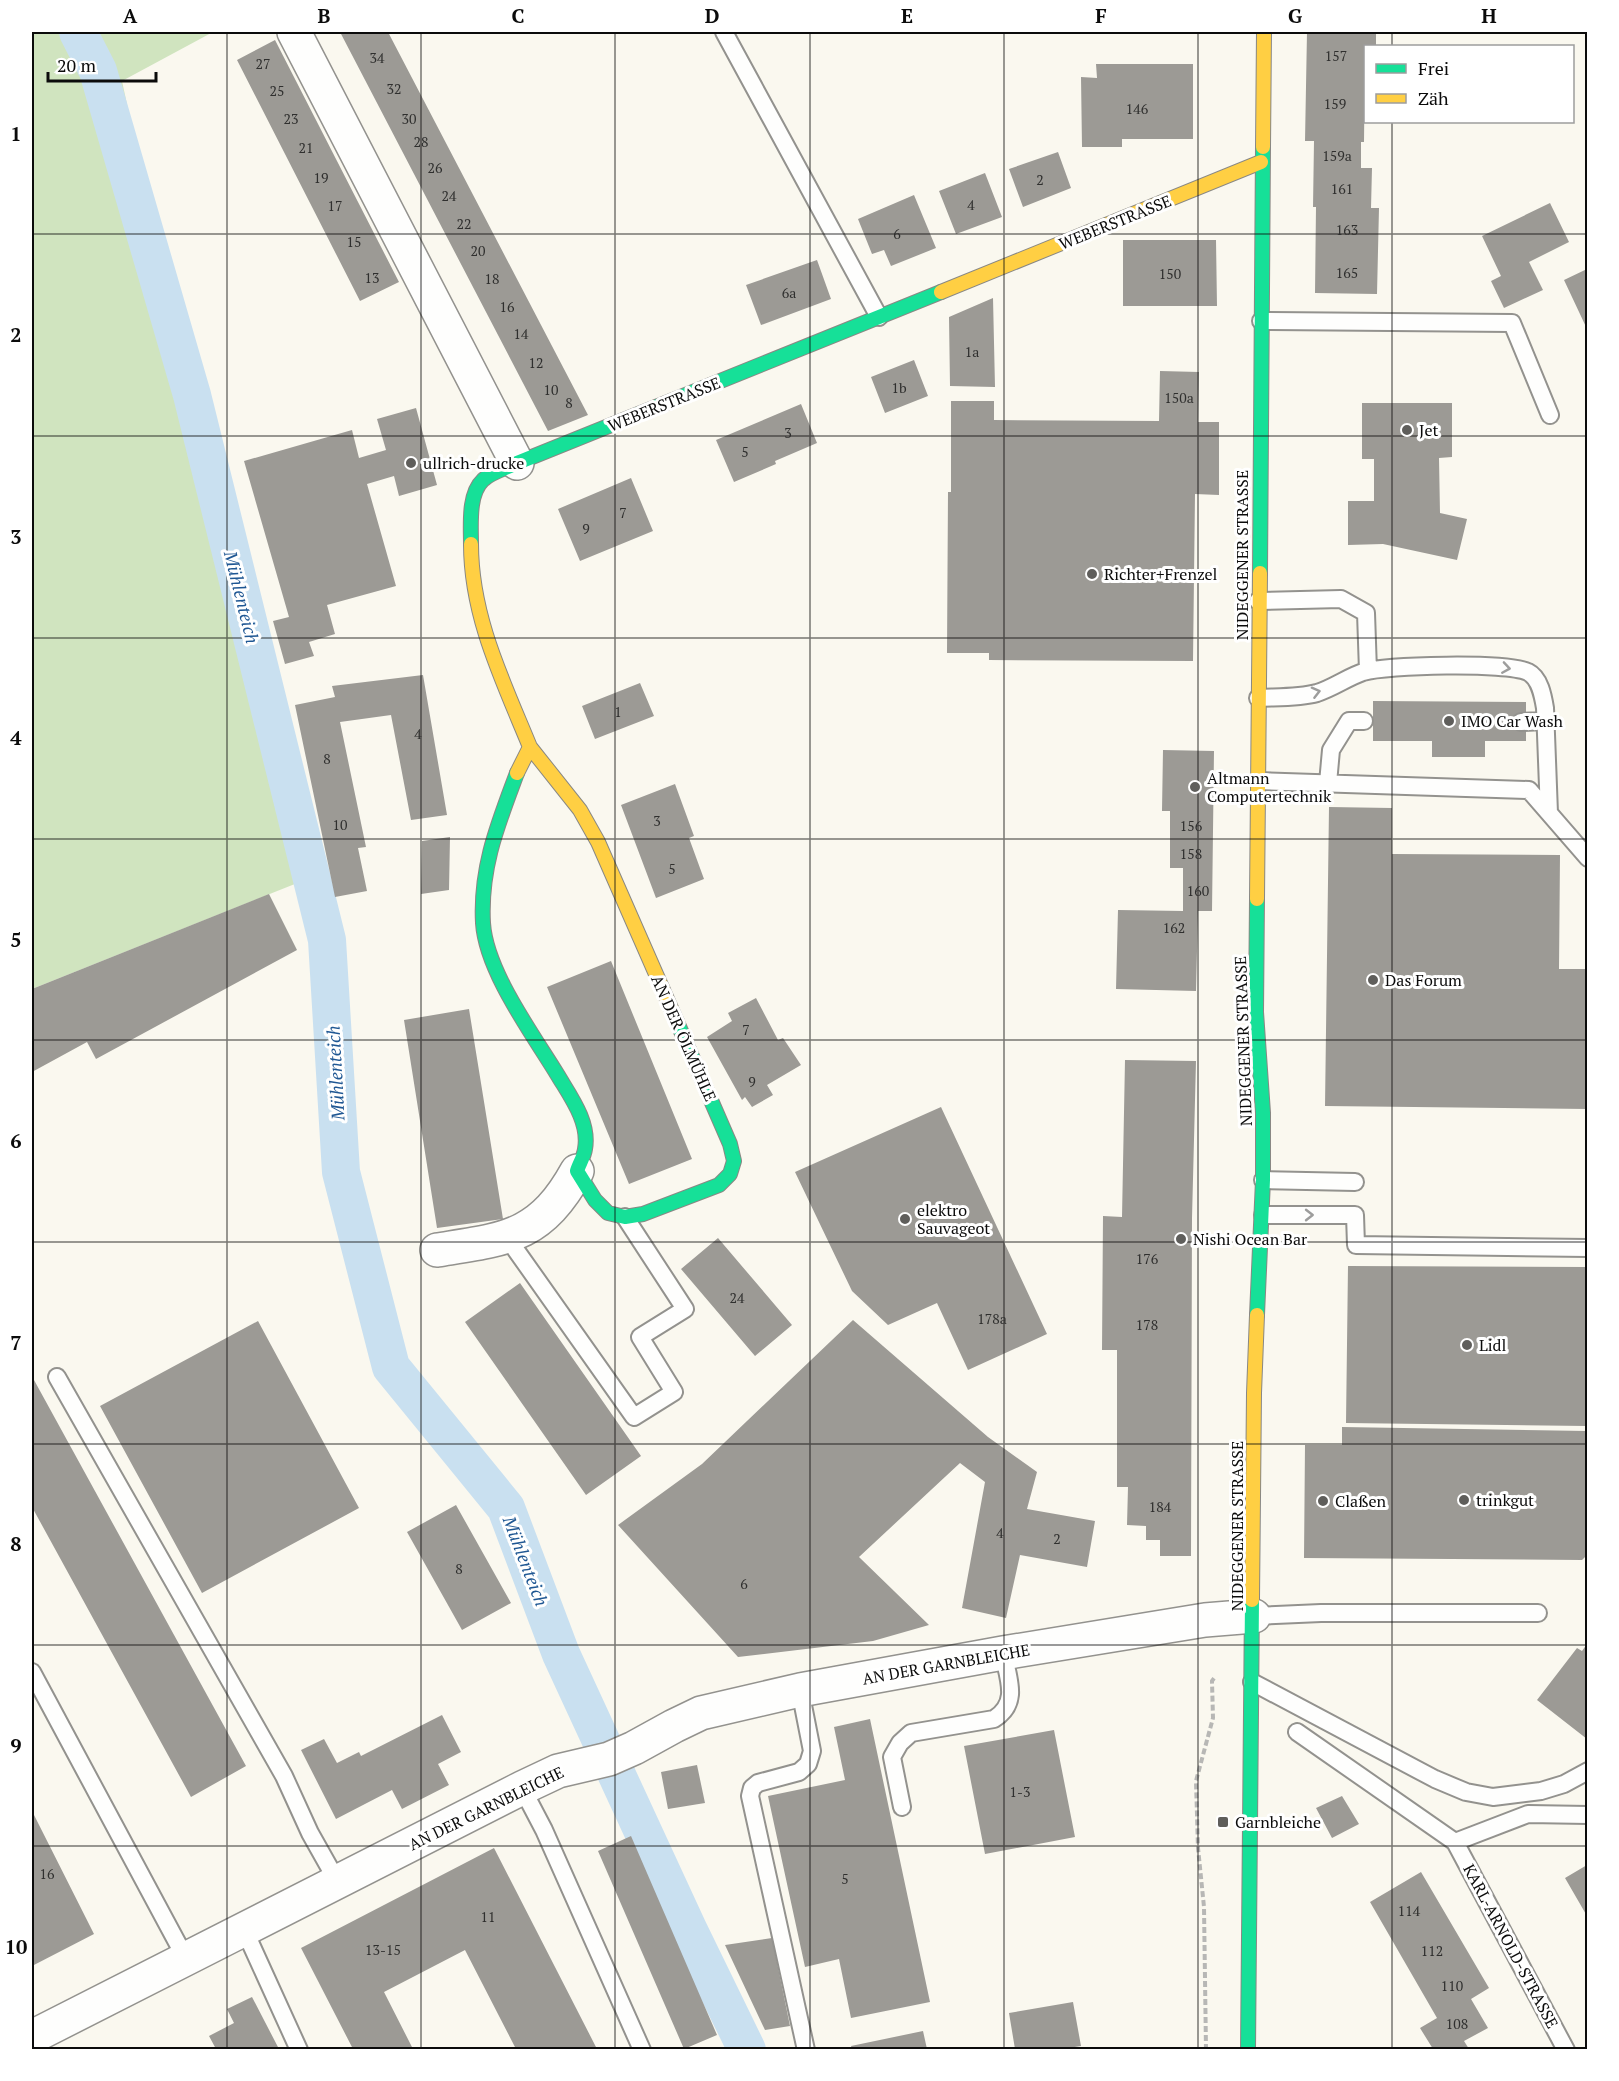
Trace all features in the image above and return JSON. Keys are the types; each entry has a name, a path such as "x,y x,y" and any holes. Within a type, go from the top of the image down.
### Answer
{"street":[{"path":"294,32 517,463"},
{"name":"NIDEGGENER STRASSE","path":"1248,2049 1254,1616 1254,1393 1263,1215 1263,1113 1256,1012 1264,32"},
{"name":"WEBERSTRASSE","path":"517,463 1262,162"},
{"name":"AN DER ÖLMÜHLE","path":"517,463 483,480 475,495 471,518 471,555 478,614 488,646 530,747 580,810 598,842 730,1144 734,1161 730,1174 719,1185 643,1214 625,1217"},
{"path":"436,1250 492,1241 519,1233 546,1216 564,1194 577,1171 585,1149 584,1129 577,1107 490,958 483,924 485,874 490,847 520,764 530,747"},
{"path":"577,1171 595,1200 608,1213 625,1217"},
{"name":"AN DER GARNBLEICHE","path":"32,2037 522,1788 558,1771 609,1759 701,1713 800,1690 1003,1653 1205,1620 1254,1616"}],"lane":[{"path":"724,32 879,318"},
{"path":"1261,321 1512,323 1550,416"},
{"path":"1258,602 1341,600 1356,606 1366,613 1368,671"},
{"path":"1258,698 1316,693 1368,671 1387,668 1500,667 1528,672 1536,679 1542,693 1549,813"},
{"path":"1328,783 1331,750 1349,721 1364,721"},
{"path":"1521,722 1545,721"},
{"path":"1258,780 1529,789 1587,858"},
{"path":"1263,1180 1355,1182"},
{"path":"1263,1215 1355,1215 1356,1245 1587,1248"},
{"path":"506,1236 634,1417 674,1392 640,1337 685,1310 625,1217"},
{"path":"57,1377 284,1776 310,1833 337,1881"},
{"path":"1254,1616 1321,1613 1538,1613"},
{"path":"902,1807 892,1757 900,1743 911,1734 994,1719 1005,1713 1011,1696 1003,1653"},
{"path":"32,1672 186,1959"},
{"path":"1252,1682 1436,1779 1466,1791 1493,1797 1541,1791 1564,1784 1587,1771"},
{"path":"800,1690 812,1751 808,1764 799,1772 758,1783 752,1788 750,1796 806,2049"},
{"path":"1297,1732 1455,1842 1528,1814 1587,1815"},
{"path":"522,1788 544,1830 642,2049"},
{"name":"KARL-ARNOLD-STRASSE","path":"1455,1842 1566,2049"},
{"path":"244,1929 299,2049"}],"path":[{"path":"1206,2049 1204,1907 1198,1848 1196,1781 1213,1718 1212,1681 1218,1672"}],"green space":[{"path":"32,32 213,32 122,81 154,230 209,389 278,681 320,874 32,989"}],"building":[{"path":"340,32 388,32 588,415 548,431"},
{"path":"1127,32 1164,32 1164,34 1127,34"},
{"path":"1307,32 1376,32 1376,45 1364,45 1364,142 1361,142 1361,168 1372,168 1371,208 1379,208 1377,294 1315,293 1314,141 1305,141"},
{"path":"275,40 399,282 360,301 237,60"},
{"path":"1096,64 1193,64 1193,139 1122,139 1122,147 1082,147 1081,77 1097,78"},
{"path":"1058,152 1071,188 1023,207 1009,169"},
{"path":"985,173 1002,217 956,234 939,191"},
{"path":"914,195 936,248 891,266 884,250 872,254 858,219"},
{"path":"1550,203 1569,242 1529,262 1543,290 1504,308 1491,281 1501,276 1482,236"},
{"path":"1123,240 1216,240 1217,306 1123,306"},
{"path":"817,260 831,299 761,325 746,285"},
{"path":"1587,269 1587,329 1564,280"},
{"path":"993,298 995,387 950,386 949,317"},
{"path":"914,360 928,396 885,413 871,377"},
{"path":"1160,371 1199,372 1198,422 1219,422 1219,495 1195,494 1193,661 989,660 989,653 947,653 951,401 994,401 994,420 1159,421"},
{"path":"1362,403 1452,403 1452,457 1439,458 1440,513 1467,519 1457,560 1383,544 1348,545 1348,501 1374,501 1374,459 1362,459"},
{"path":"801,404 817,443 734,482 716,440"},
{"path":"416,408 437,485 399,496 394,476 367,484 396,586 327,605 335,634 309,642 314,656 285,664 273,621 289,617 244,461 352,430 359,458 386,450 377,419"},
{"path":"631,478 653,531 580,561 558,509"},
{"path":"423,675 447,815 411,820 391,715 340,722 366,847 358,848 367,891 335,897 295,705 335,697 332,686"},
{"path":"640,683 654,716 595,739 582,706"},
{"name":"IMO Car Wash","path":"1373,701 1526,702 1526,741 1485,741 1485,757 1432,757 1432,741 1373,741"},
{"path":"1163,750 1214,751 1212,911 1198,911 1196,991 1116,989 1118,910 1183,911 1183,868 1170,868 1170,811 1162,811"},
{"path":"675,784 694,836 689,838 704,879 656,898 621,805"},
{"path":"1329,807 1392,808 1392,854 1560,855 1559,969 1587,969 1587,1109 1325,1106"},
{"path":"450,837 449,890 421,894 422,841"},
{"path":"269,894 297,950 96,1059 87,1042 32,1072 32,989"},
{"path":"611,961 692,1159 629,1184 547,987"},
{"path":"756,998 778,1040 783,1038 801,1065 767,1085 773,1095 752,1107 745,1097 742,1100 707,1037 732,1021 728,1013"},
{"path":"469,1009 503,1219 437,1228 404,1020"},
{"path":"1125,1060 1196,1061 1192,1218 1191,1556 1160,1556 1160,1540 1146,1540 1146,1526 1127,1525 1128,1487 1117,1487 1117,1350 1102,1350 1103,1216 1122,1217"},
{"name":"elektro Sauvageot","path":"941,1107 1047,1334 968,1370 937,1303 888,1325 852,1291 795,1172"},
{"path":"718,1238 792,1325 755,1356 681,1269"},
{"name":"Lidl","path":"1348,1266 1587,1267 1587,1426 1346,1423"},
{"path":"520,1283 641,1456 586,1495 465,1322"},
{"path":"853,1320 988,1437 1037,1472 1027,1509 1095,1521 1087,1567 1020,1555 1006,1618 962,1608 985,1482 960,1463 859,1557 929,1625 873,1641 738,1657 618,1525 702,1464"},
{"path":"258,1321 359,1508 202,1593 100,1406"},
{"path":"34,1380 246,1766 191,1797 32,1507 32,1382"},
{"name":"trinkgut","path":"1342,1427 1587,1431 1587,1555 1582,1560 1304,1558 1305,1445 1342,1445"},
{"path":"456,1505 511,1603 462,1630 407,1532"},
{"path":"1587,1644 1587,1739 1537,1700 1577,1648 1582,1651"},
{"path":"442,1715 461,1752 438,1764 449,1785 402,1809 392,1790 336,1819 301,1750 324,1739 337,1763 359,1752 361,1756"},
{"path":"870,1719 930,2002 851,2018 839,1959 805,1967 768,1796 845,1780 834,1727"},
{"path":"1054,1730 1075,1837 985,1854 964,1746"},
{"path":"697,1765 705,1803 668,1809 661,1772"},
{"path":"1342,1796 1359,1824 1332,1838 1316,1808"},
{"path":"32,1811 94,1934 32,1966"},
{"path":"631,1836 717,2035 684,2049 598,1851"},
{"path":"494,1848 597,2049 516,2049 465,1950 384,1992 413,2049 353,2049 301,1948"},
{"path":"1587,1865 1587,1916 1565,1878"},
{"path":"1421,1872 1489,1988 1471,1999 1488,2028 1464,2041 1469,2049 1433,2049 1420,2028 1437,2018 1370,1902"},
{"path":"772,1938 790,2026 765,2030 725,1945"},
{"path":"252,1997 279,2049 216,2049 209,2036 234,2023 227,2009"},
{"path":"1073,2002 1081,2046 1062,2049 1015,2049 1009,2013"},
{"path":"923,2031 927,2049 852,2049 851,2046"}],"waterway":[{"name":"Mühlenteich","path":"78,32 98,71 192,395 327,940 341,1172 391,1367 506,1508 561,1654 688,1929 747,2050"}],"traffic: fast":[{"path":"1260,573 1263,147"},
{"path":"471,544 471,510 475,493 478,486 490,475 941,292"},
{"path":"517,773 487,864 483,903 486,942 501,981 578,1110 586,1139 577,1171 595,1200 608,1213 625,1217 643,1214 719,1185 730,1174 734,1161 730,1144 677,1022"},
{"path":"1257,899 1256,1012 1263,1113 1263,1180 1257,1315"},
{"path":"1248,2050 1252,1600"}],"traffic: slow":[{"path":"1263,147 1264,32"},
{"path":"941,292 1261,162"},
{"path":"471,544 476,597 490,648 530,747 517,773"},
{"path":"1257,899 1260,573"},
{"path":"530,747 580,810 598,842 677,1022"},
{"path":"1252,1600 1257,1315"}],"place":[{"name":"Jet","path":"1407,430"},
{"name":"ullrich-drucke","path":"411,463"},
{"name":"Richter+Frenzel","path":"1092,574"},
{"name":"IMO Car Wash","path":"1449,721"},
{"name":"Altmann Computertechnik","path":"1195,787"},
{"name":"Das Forum","path":"1373,980"},
{"name":"elektro Sauvageot","path":"905,1219"},
{"name":"Nishi Ocean Bar","path":"1181,1239"},
{"name":"Lidl","path":"1467,1345"},
{"name":"trinkgut","path":"1464,1500"},
{"name":"Claßen","path":"1323,1501"},
{"name":"Garnbleiche","path":"1223,1822"}]}
